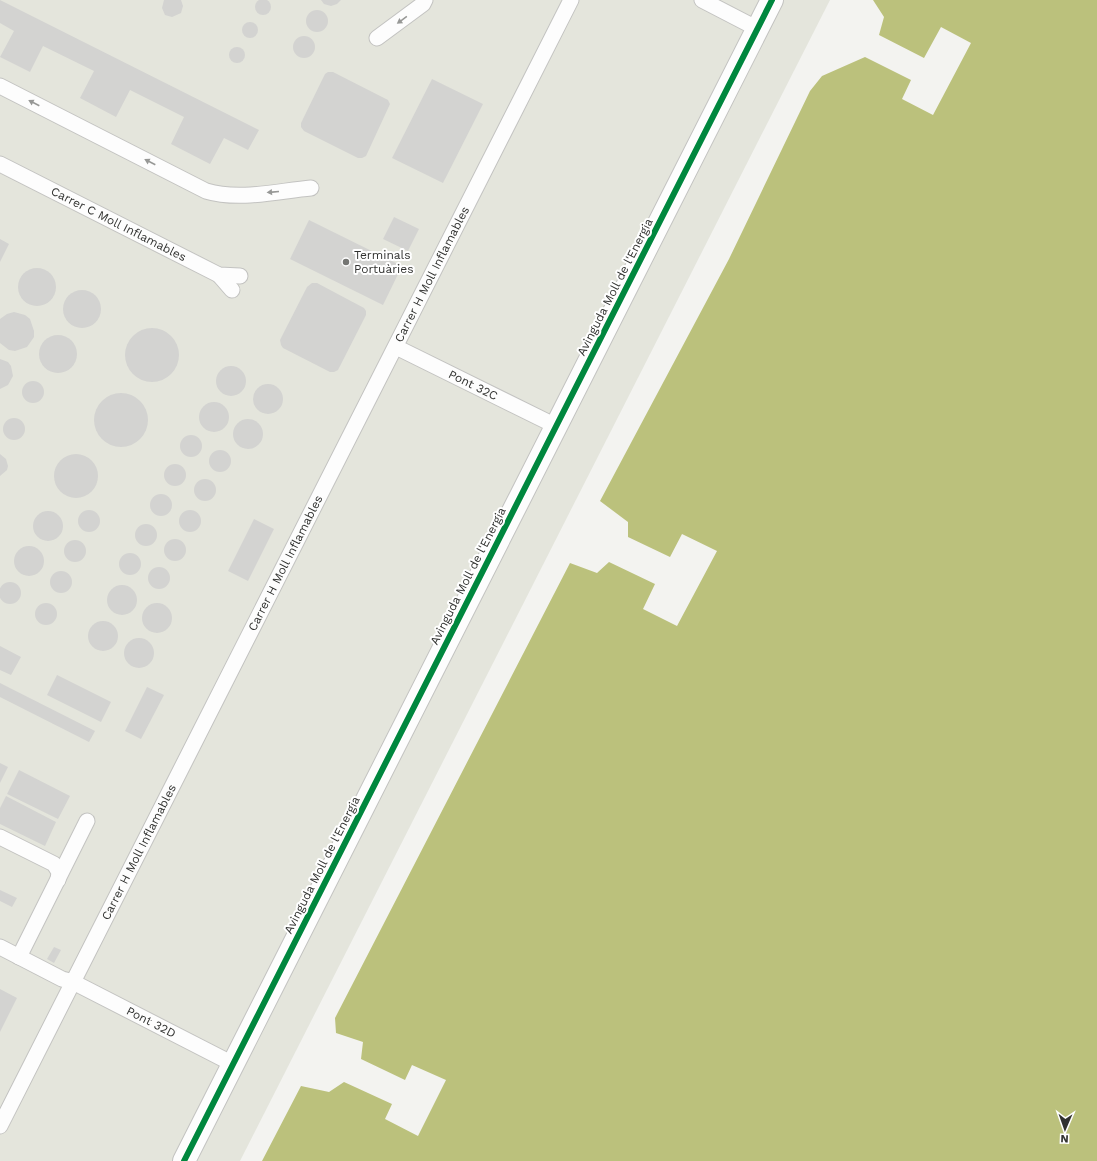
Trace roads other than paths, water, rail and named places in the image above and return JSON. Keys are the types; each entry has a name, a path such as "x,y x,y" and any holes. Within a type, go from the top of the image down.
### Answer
{"street":[{"name":"Avinguda Moll de l'Energia","path":"184,1161 772,0"}],"lane":[{"path":"377,38 423,4 425,0"},
{"name":"Carrer H Moll Inflamables","path":"0,1125 571,0"},
{"path":"702,0 758,29"},
{"path":"0,86 206,191 221,195 236,195 311,188"},
{"name":"Carrer C Moll Inflamables","path":"0,164 220,274 240,276"},
{"path":"220,274 232,290"},
{"name":"Pont 32C","path":"396,347 556,426"},
{"path":"19,957 87,821"},
{"path":"0,837 54,864 59,872 58,880"},
{"name":"Pont 32D","path":"0,947 73,982 233,1064"}],"place":[{"name":"Terminals Portuàries","path":"346,262"}]}
